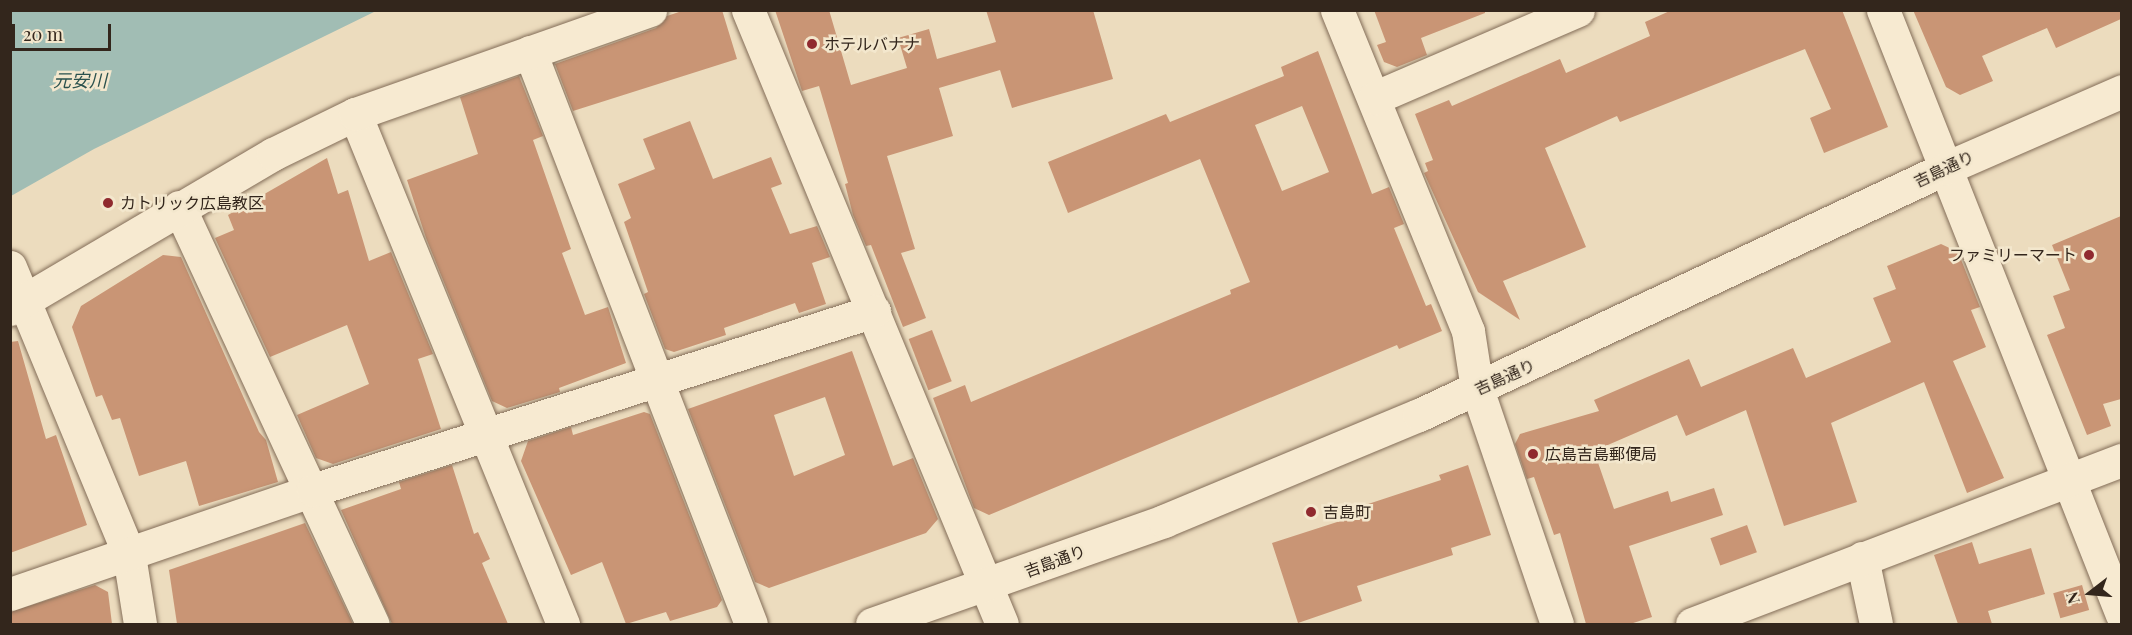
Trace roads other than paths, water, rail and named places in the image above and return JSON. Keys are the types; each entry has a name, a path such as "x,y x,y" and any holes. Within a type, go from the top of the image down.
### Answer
{"street":[{"path":"18,304 179,207 355,114 650,10"},
{"path":"748,10 988,585 1002,624"},
{"path":"1337,10 1468,331 1477,389 1557,624"},
{"path":"1374,98 1578,10"},
{"path":"1883,10 2070,479 2121,615"},
{"path":"530,52 655,381 751,624"},
{"name":"吉島通り","path":"872,624 988,585 1164,521 1477,389 1946,168 2121,91"},
{"path":"355,114 563,624"},
{"path":"179,207 313,490 373,624"},
{"path":"10,267 18,304 129,555 140,624"},
{"path":"10,594 313,490 874,311"},
{"path":"1692,624 2121,460"},
{"path":"1862,558 1876,624"}],"water":[{"name":"元安川","path":"11,10 376,11 94,149 11,196"}],"place":[{"name":"ホテルバナナ","path":"812,44"},
{"name":"カトリック広島教区","path":"108,203"},
{"name":"ファミリーマート","path":"2089,255"},
{"name":"広島吉島郵便局","path":"1533,454"},
{"name":"吉島町","path":"1311,512"}]}
